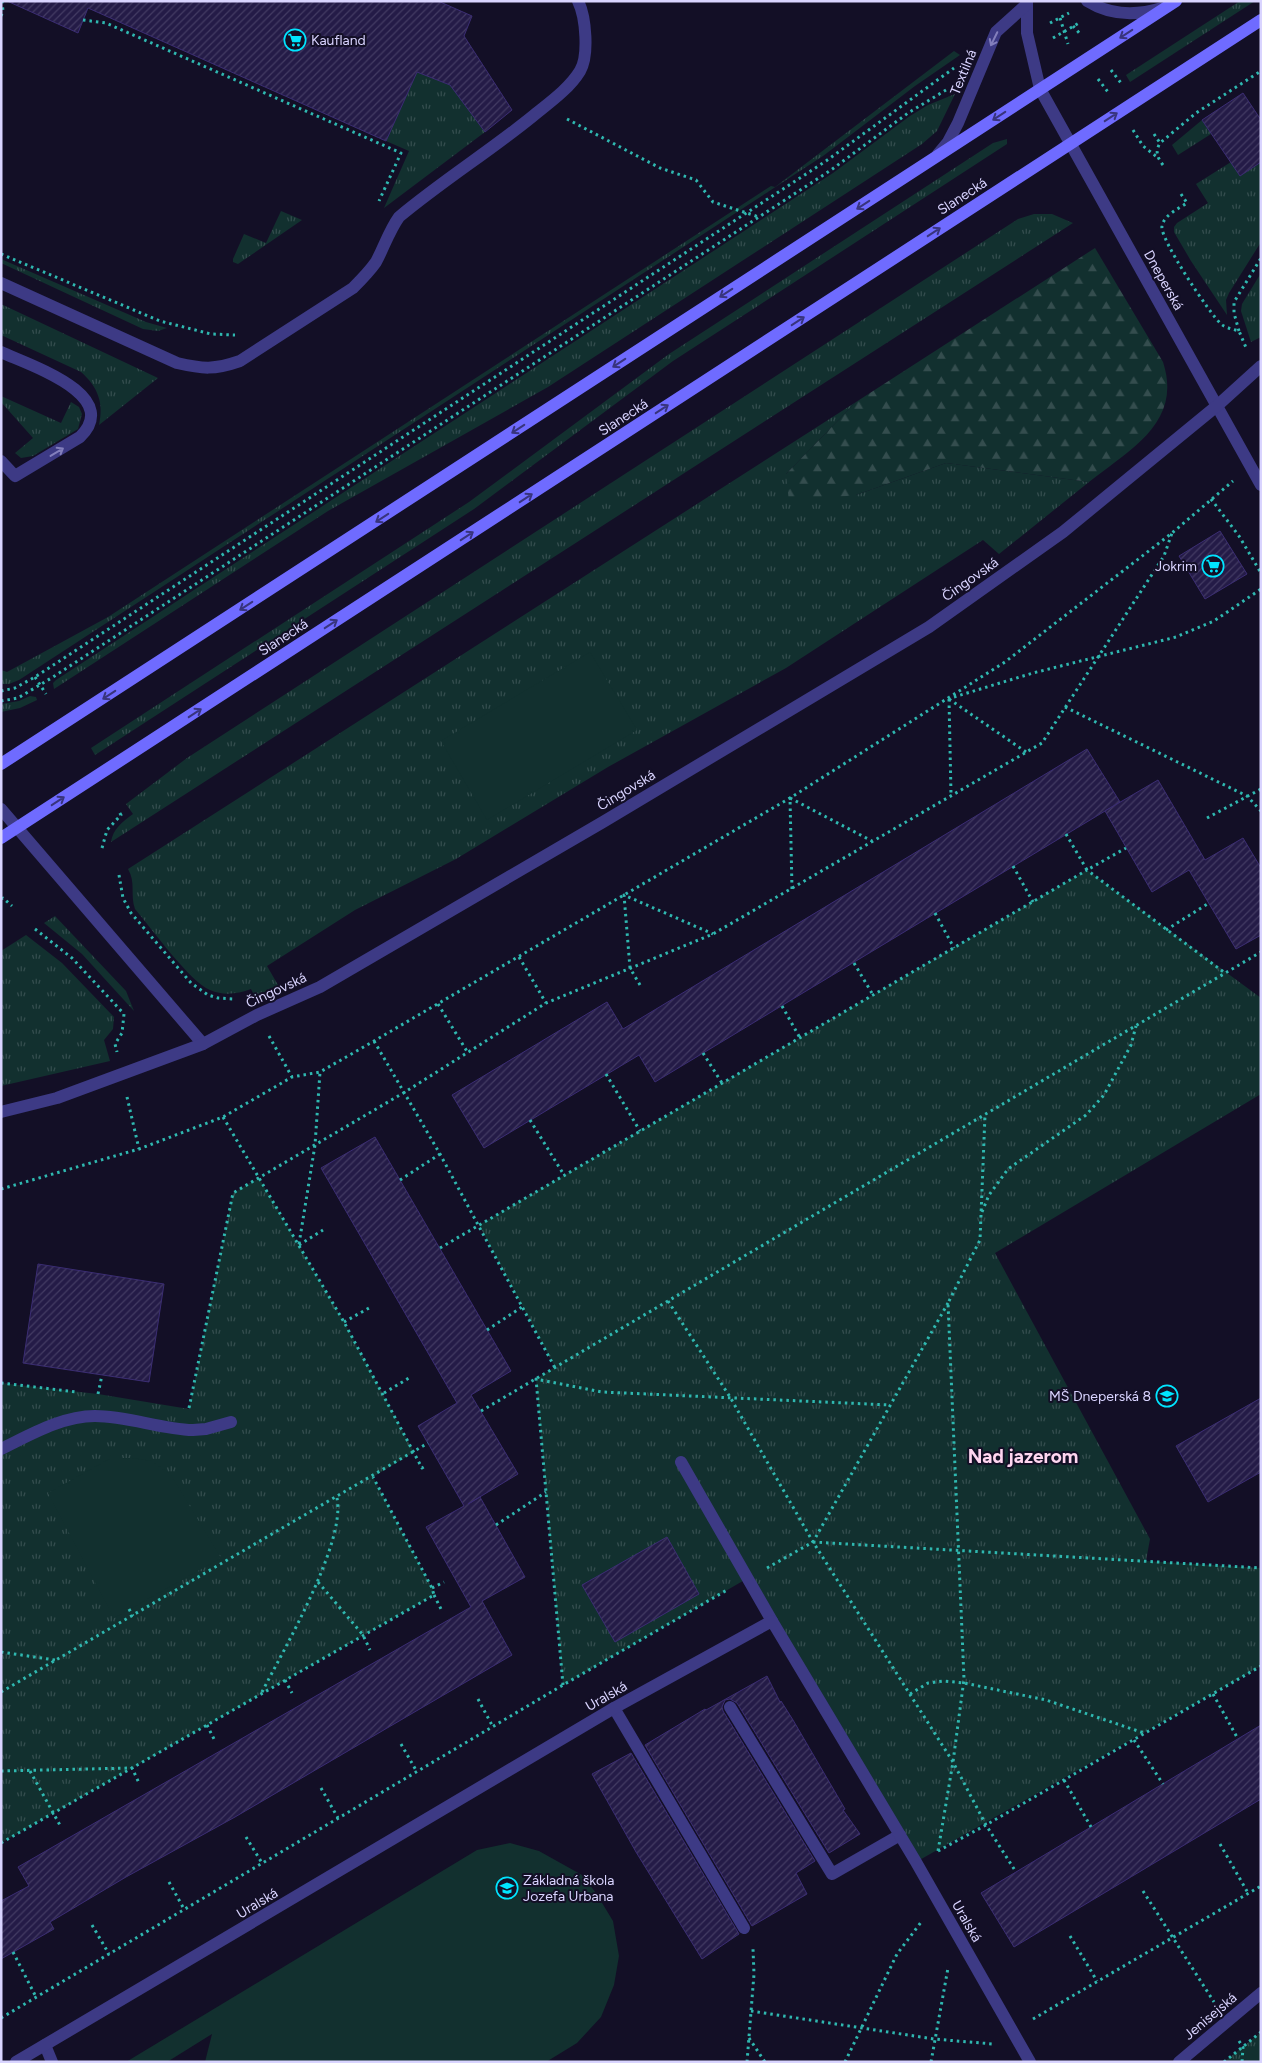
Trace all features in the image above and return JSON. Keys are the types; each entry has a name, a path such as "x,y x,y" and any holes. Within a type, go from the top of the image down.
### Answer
{"main road":[{"path":"1,764 1172,4"},
{"name":"Slanecká","path":"1,838 1261,20"}],"street":[{"path":"1,283 177,363 200,368 221,368 240,361 352,288 366,275 376,260 391,228 399,216 495,147 562,92 581,70 587,38 583,10 578,1"},
{"path":"1087,1 1100,8 1122,14 1145,14 1172,4"},
{"name":"Textilná","path":"1027,3 1028,41 1040,90"},
{"name":"Textilná","path":"934,158 948,142 958,123 996,32 1027,3"},
{"name":"Dneperská","path":"1040,90 1218,405 1261,485"},
{"path":"1,352 68,383 86,400 91,413 87,430 80,437 15,476 1,461"},
{"name":"Čingovská","path":"1,1112 57,1098 203,1044 257,1014 320,987 603,822 929,627 1063,532 1218,405 1261,366"},
{"path":"1,809 203,1044"},
{"path":"1,1450 43,1428 78,1418 94,1416 194,1430 206,1429 231,1422"},
{"path":"681,1462 772,1621"},
{"name":"Uralská","path":"16,2062 614,1708 772,1621 916,1862 1030,2062"},
{"path":"730,1707 832,1874 900,1835"},
{"path":"614,1708 744,1928"},
{"name":"Jenisejská","path":"1179,2062 1261,1993"},
{"path":"45,2045 52,2062"}],"path":[{"path":"1,16 3,11 2,1"},
{"path":"1052,22 1068,14"},
{"path":"1060,18 1066,42 1106,89 1143,146 1158,157 1163,165"},
{"path":"83,20 106,23 401,153 378,204"},
{"path":"1053,38 1082,21"},
{"path":"1073,26 1080,34"},
{"path":"1,691 15,688 35,677 826,162 955,68"},
{"path":"1158,157 1157,149 1160,143 1196,113 1261,71"},
{"path":"1,701 18,698 40,685 760,217 831,170 926,101 951,87"},
{"path":"543,108 572,121 660,168 696,180 713,202 760,217"},
{"path":"1154,134 1160,143"},
{"path":"1181,194 1187,203 1164,219 1162,224 1163,235 1213,316 1222,325 1239,331"},
{"path":"1,254 160,321 211,334 238,335"},
{"path":"1243,342 1234,313 1234,302 1261,258"},
{"path":"1,1189 139,1149 223,1117 292,1077 320,1072 374,1041 790,798 949,699 1005,662 1172,533 1250,467"},
{"path":"1211,499 1239,536 1261,573"},
{"path":"180,1407 189,1409 233,1193 405,1092 546,1003 713,934 1042,743 1164,556 1172,533"},
{"path":"949,699 1033,673 1176,637 1214,620 1261,589"},
{"path":"35,677 46,694"},
{"path":"949,699 1026,752"},
{"path":"949,699 951,796"},
{"path":"1065,707 1247,796 1261,811"},
{"path":"1207,818 1261,789"},
{"path":"790,798 872,842"},
{"path":"790,798 792,888"},
{"path":"102,848 107,830 121,816 118,810"},
{"path":"1066,834 1088,870 1225,973"},
{"path":"440,1248 1126,848"},
{"path":"1013,866 1034,902"},
{"path":"119,875 123,898 131,913 191,983 200,990 218,998 229,999 247,996 292,1077"},
{"path":"624,896 713,934"},
{"path":"624,896 630,968 640,985"},
{"path":"1,899 4,898 12,906"},
{"path":"1166,930 1209,903"},
{"path":"935,913 954,948"},
{"path":"35,929 72,958 124,1014 122,1033 115,1044 139,1149"},
{"path":"481,1411 1261,952"},
{"path":"519,957 546,1003"},
{"path":"854,963 873,995"},
{"path":"438,1004 468,1053"},
{"path":"782,1006 800,1038"},
{"path":"980,1216 989,1195 1008,1169 1086,1115 1104,1096 1132,1045 1136,1026"},
{"path":"374,1041 440,1154 555,1368"},
{"path":"703,1053 722,1083"},
{"path":"299,1245 315,1145 320,1072"},
{"path":"606,1074 640,1131"},
{"path":"1,2018 493,1726 813,1542 948,1303 980,1240 985,1115"},
{"path":"223,1117 344,1322 422,1468 427,1465"},
{"path":"530,1120 564,1176"},
{"path":"400,1180 440,1154"},
{"path":"299,1245 323,1230"},
{"path":"668,1301 730,1397 813,1542 954,1762 986,1825 1016,1872"},
{"path":"938,1850 954,1762 964,1683 948,1303"},
{"path":"487,1330 522,1307"},
{"path":"344,1322 369,1308"},
{"path":"383,1393 409,1378"},
{"path":"536,1379 602,1392 890,1405"},
{"path":"536,1379 563,1685"},
{"path":"1,1383 79,1392"},
{"path":"88,1393 107,1396"},
{"path":"1,1692 337,1498 428,1443"},
{"path":"373,1477 432,1588 442,1611"},
{"path":"496,1525 546,1492"},
{"path":"261,1694 324,1567 340,1510 337,1498"},
{"path":"813,1542 1261,1568"},
{"path":"203,1568 206,1574"},
{"path":"318,1582 363,1635 370,1650"},
{"path":"432,1588 444,1582"},
{"path":"1,1843 434,1595"},
{"path":"129,1609 133,1616"},
{"path":"1,1652 56,1660"},
{"path":"916,1862 986,1825 1261,1666"},
{"path":"285,1680 292,1693"},
{"path":"910,1694 928,1684 944,1681 964,1683 1046,1700 1145,1733"},
{"path":"1213,1694 1238,1739"},
{"path":"478,1699 493,1726"},
{"path":"207,1725 214,1739"},
{"path":"1134,1740 1163,1784"},
{"path":"401,1744 417,1772"},
{"path":"1,1771 132,1768"},
{"path":"132,1768 140,1783"},
{"path":"30,1770 61,1827"},
{"path":"1064,1780 1091,1827"},
{"path":"321,1788 338,1818"},
{"path":"246,1837 262,1863"},
{"path":"1220,1844 1248,1893"},
{"path":"169,1882 184,1909"},
{"path":"751,2011 934,2039 994,2044 1012,2031 1261,1886"},
{"path":"1144,1891 1171,1937 1243,2047 1242,2062"},
{"path":"844,2062 898,1954 924,1918 928,1926"},
{"path":"92,1925 108,1954"},
{"path":"744,1928 753,1947 751,2011 746,2062"},
{"path":"1070,1936 1097,1981"},
{"path":"13,1952 36,1997"},
{"path":"931,2062 949,1964"},
{"path":"1224,2062 1261,2032"},
{"path":"749,2037 765,2062"}],"green space":[{"path":"1240,1 1255,1 1130,82 1126,75"},
{"path":"954,51 960,55 915,86 823,156 19,680 9,684 1,684 1,670 7,672 108,617 771,186 775,187"},
{"path":"417,72 450,85 485,132 384,208 409,151 386,141"},
{"path":"955,94 937,131 922,144 548,387 328,511 54,689 53,683 56,680 833,173 910,116 928,105"},
{"path":"1202,120 1211,134 1178,155 1172,145"},
{"path":"1007,139 1007,144 673,361 474,509 95,755 91,748 469,502 669,354 993,143"},
{"path":"1231,162 1240,176 1261,162 1261,242 1229,293 1226,300 1227,315 1191,261 1174,232 1174,227 1177,223 1208,203 1196,184"},
{"path":"281,211 302,220 238,264 233,262 244,234 266,243"},
{"path":"1034,214 1052,214 1073,223 111,842 116,830 133,814 126,804 187,758 1018,219"},
{"path":"1095,248 1163,362 1167,383 1166,402 1159,418 1135,446 1089,482 946,463 856,495 789,502 786,474 856,402"},
{"path":"1,259 146,322 167,328 158,331 143,329 1,263"},
{"path":"1261,273 1261,337 1251,342 1241,311 1242,304"},
{"path":"1,304 158,378 99,425 100,403 92,384 81,372 1,335"},
{"path":"1,396 61,423 71,402 79,407 82,414 78,429 33,456 21,458 15,453 33,438 1,402"},
{"path":"856,402 786,474 856,495 946,463 1089,482 999,554 983,540 786,668 608,767 456,859 355,910 267,966 278,985 255,997 251,989 225,994 215,992 202,985 182,966 135,909 132,879 128,869"},
{"path":"590,652 637,730 487,820 441,741"},
{"path":"30,696 36,697 37,700 20,708 1,712 1,704 19,701"},
{"path":"1087,870 1261,998 1261,1094 995,1253 1150,1539 1146,1561 1261,1568 1261,1666 916,1862 748,1578 563,1685 536,1379 555,1367 479,1225"},
{"path":"55,916 126,991 134,1011 82,954 44,923"},
{"path":"26,935 62,963 114,1017 113,1029 104,1040 110,1061 1,1086 1,951"},
{"path":"259,1178 344,1322 414,1452 373,1477 434,1595 1,1843 1,1383 98,1394 189,1409 233,1193"},
{"path":"111,1458 132,1458 152,1461 171,1475 221,1558 114,1618 48,1493"},
{"name":"Základná škola Jozefa Urbana","path":"510,1843 539,1851 582,1875 596,1893 613,1921 619,1956 614,1985 601,2017 577,2043 546,2062 205,2062 212,2034 167,2062 126,2062 477,1850"},
{"path":"1261,2032 1261,2062 1224,2062"}],"building":[{"name":"Kaufland","path":"7,1 438,1 472,16 464,36 512,110 485,132 450,85 417,72 386,141 88,8 78,33"},
{"path":"1243,93 1261,120 1261,162 1240,176 1202,120"},
{"path":"1220,531 1247,574 1205,599 1179,556"},
{"path":"1087,749 1120,802 655,1082 639,1055 484,1148 452,1095 607,1002 623,1029"},
{"path":"1158,780 1205,860 1243,838 1261,868 1261,935 1236,949 1189,870 1152,892 1105,811"},
{"path":"375,1137 511,1371 471,1395 518,1474 468,1504 480,1497 525,1577 482,1601 512,1655 235,1817 126,1877 50,1922 54,1929 1,1959 1,1901 29,1886 18,1867 471,1607 426,1527 464,1506 418,1426 457,1403 321,1168"},
{"path":"38,1264 164,1284 149,1382 23,1363"},
{"path":"1261,1398 1261,1472 1208,1502 1176,1446"},
{"path":"667,1537 699,1594 615,1642 582,1585"},
{"path":"767,1676 780,1702 793,1720 845,1809 843,1810 860,1834 829,1853 737,1703 730,1699 725,1700 722,1707 723,1711 815,1861 796,1873 807,1894 752,1926 645,1745 705,1709"},
{"path":"1261,1725 1261,1799 1014,1947 981,1893"},
{"path":"631,1753 739,1934 702,1959 636,1852 592,1774"}],"place":[{"name":"Kaufland","path":"295,40"},
{"name":"Jokrim","path":"1213,566"},
{"name":"MŠ Dneperská 8","path":"1167,1396"},
{"name":"Základná škola Jozefa Urbana","path":"507,1888"}],"district":[{"name":"Nad jazerom","path":"1023,1456"}]}
